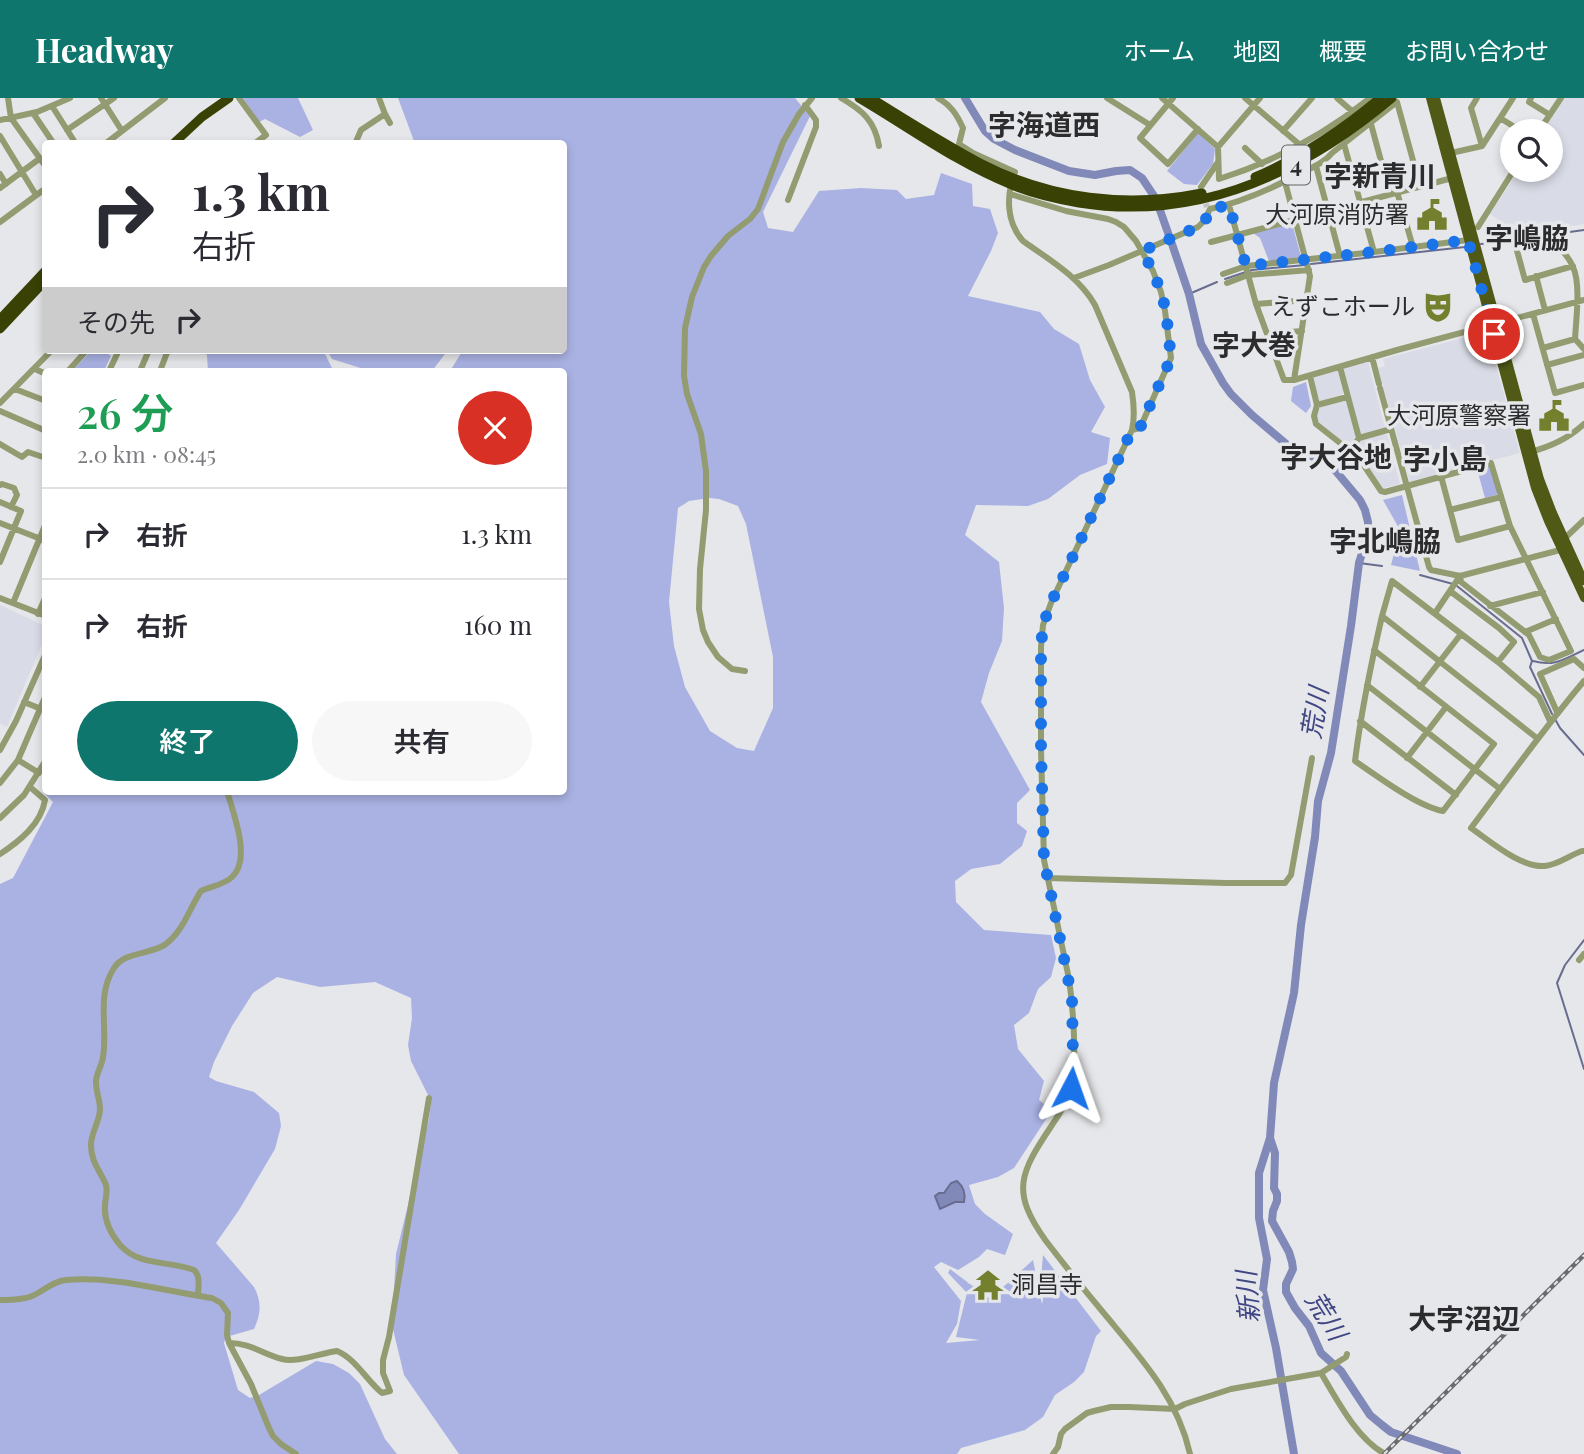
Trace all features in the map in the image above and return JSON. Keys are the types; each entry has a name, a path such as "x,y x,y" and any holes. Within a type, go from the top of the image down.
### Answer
{"highway":[{"path":"168,140 218,98"},
{"path":"177,140 202,117 229,98"},
{"name":"4","path":"859,98 956,158 1011,186 1048,197 1092,205 1136,207 1216,196 1241,189 1295,166 1322,150 1392,98"},
{"name":"4","path":"871,98 982,164 1011,186 1052,190 1080,197 1130,201 1183,200 1237,184 1276,168 1322,142 1380,98"},
{"path":"0,319 42,274"},
{"path":"0,329 42,284"}],"main road":[{"path":"1430,98 1455,177 1540,501 1584,581"},
{"path":"1436,98 1455,177"},
{"path":"1529,453 1564,538 1584,598"}],"street":[{"path":"8,98 11,118 42,162"},
{"path":"0,120 33,113 70,98"},
{"path":"101,98 122,131"},
{"path":"67,130 114,98"},
{"path":"110,140 165,98"},
{"path":"239,98 266,135 259,140"},
{"path":"379,98 390,123"},
{"path":"745,671 732,669 718,657 703,630 699,609 706,471 701,434 687,394 684,376 685,328 692,297 704,267 728,236 758,209 783,142 812,98"},
{"path":"841,98 872,122 879,146"},
{"path":"938,98 947,103 959,119 963,128 959,144 1015,172 1009,214 1017,234 1074,278 1087,292 1132,392 1132,430 1043,625 1041,749 1044,860 1072,998 1073,1080 1062,1110 1026,1168 1025,1202 1034,1225 1046,1241 1157,1377 1175,1409 1190,1454"},
{"path":"1107,98 1150,125"},
{"path":"1162,98 1171,101 1218,146"},
{"path":"1245,98 1300,145"},
{"path":"1260,98 1218,146 1219,178 1262,164 1300,145 1353,112 1370,98"},
{"path":"1283,131 1312,98"},
{"path":"1337,98 1353,112"},
{"path":"1477,98 1471,107 1482,146"},
{"path":"1451,153 1482,146 1513,98"},
{"path":"1531,98 1529,102 1550,115"},
{"path":"1547,119 1561,98"},
{"path":"1171,101 1140,138 1168,164 1198,129"},
{"path":"1074,278 1198,227 1205,221 1208,208 1229,205 1285,182 1315,166 1397,102 1420,186"},
{"path":"788,200 816,127 816,120 805,105"},
{"path":"52,106 73,140"},
{"path":"33,113 51,140"},
{"path":"357,140 361,130 385,114"},
{"path":"1371,124 1413,247"},
{"path":"0,136 21,172 42,193 0,222"},
{"path":"1344,144 1374,252"},
{"path":"1245,148 1262,164"},
{"path":"1201,187 1219,160"},
{"path":"0,174 3,186 21,172 42,163"},
{"path":"1315,166 1340,256"},
{"path":"1210,242 1455,177"},
{"path":"1285,182 1310,276 1294,380"},
{"path":"1478,227 1506,182"},
{"path":"1011,186 1055,209 1116,222 1128,231 1153,271 1166,311 1171,358 1140,428 1132,430"},
{"path":"1229,205 1256,304 1284,380 1310,376 1581,301"},
{"path":"1573,266 1524,280 1516,247 1552,241 1573,266 1581,301 1574,339"},
{"path":"1223,274 1308,265 1340,256 1413,247 1472,245"},
{"path":"1227,283 1247,270"},
{"path":"1536,276 1545,310"},
{"path":"1256,304 1307,299"},
{"path":"1533,314 1555,393 1584,385"},
{"path":"1267,334 1302,331"},
{"path":"1543,348 1574,339"},
{"path":"1574,339 1584,349"},
{"path":"0,403 48,354"},
{"path":"71,368 83,354"},
{"path":"1547,366 1584,355"},
{"path":"1310,376 1317,405 1314,416 1316,424 1359,458 1381,491 1385,492 1406,486 1441,476 1492,463 1510,526 1572,651 1545,660 1537,654 1529,635 1458,579 1429,568 1406,486 1372,357"},
{"path":"1340,367 1359,438"},
{"path":"34,369 42,372"},
{"path":"15,389 42,399"},
{"path":"1317,405 1348,397"},
{"path":"0,411 42,429"},
{"path":"1529,453 1575,433 1584,424"},
{"path":"1350,451 1359,438 1391,429"},
{"path":"0,444 22,457 28,452 42,457"},
{"path":"1441,476 1458,541 1510,526"},
{"path":"0,485 14,488 17,495 11,507"},
{"path":"1450,510 1501,496"},
{"path":"0,502 21,511 0,562"},
{"path":"1564,538 1584,520"},
{"path":"0,523 42,540 13,603"},
{"path":"1434,613 1458,579 1566,549"},
{"path":"1374,650 1494,744 1443,811 1434,809 1397,789 1355,761 1374,650 1392,580 1498,662 1539,697 1553,716"},
{"path":"1450,591 1514,642 1498,662"},
{"path":"1490,606 1543,592"},
{"path":"0,598 42,615"},
{"path":"1382,616 1538,739"},
{"path":"1525,632 1556,619"},
{"path":"1420,687 1461,634"},
{"path":"1553,716 1540,674 1574,659 1584,668"},
{"path":"0,750 42,662"},
{"path":"1584,681 1553,716 1471,828 1514,857 1536,866 1547,866 1584,851"},
{"path":"1367,685 1500,789"},
{"path":"24,702 42,710"},
{"path":"1408,758 1446,707"},
{"path":"0,783 18,760 42,712"},
{"path":"1360,720 1455,795"},
{"path":"0,732 8,735"},
{"path":"1047,877 1285,883 1291,875 1312,758"},
{"path":"18,760 39,773"},
{"path":"0,818 30,788 42,767"},
{"path":"0,854 23,836 41,814 45,800 30,788"},
{"path":"198,1296 199,1278 194,1270 137,1258 125,1251 115,1239 106,1215 106,1187 95,1163 91,1145 100,1109 96,1084 103,1059 103,1004 107,982 120,961 166,944 185,923 201,891 229,880 237,870 241,860 241,846 228,795"},
{"path":"229,1343 247,1345 283,1359 293,1360 337,1352 353,1363 382,1394 390,1391 383,1373 383,1360 429,1098"},
{"path":"0,1300 28,1298 57,1282 76,1280 109,1280 218,1300 228,1313 229,1343 251,1384 273,1436 296,1454"},
{"path":"1053,1454 1065,1429 1094,1410 1111,1407 1175,1409 1218,1392 1322,1372 1346,1355"},
{"path":"1322,1372 1340,1404 1362,1434 1374,1448 1385,1454"}],"shaded area":[{"path":"243,98 298,98 313,130 300,137 265,119 259,122"},
{"path":"398,98 795,98 810,116 763,212 768,228 793,232 819,191 861,188 897,190 906,199 934,195 941,173 972,184 973,206 990,209 998,233 968,296 1040,312 1054,329 1079,344 1090,380 1105,407 1091,432 1110,438 1107,464 1080,475 1048,499 1028,506 976,505 965,535 999,562 1004,608 1002,641 981,702 1030,790 1017,803 1017,823 1027,831 1022,846 1000,864 971,869 955,881 956,902 984,930 1051,935 1056,958 1051,977 1038,989 1029,1013 1014,1025 1018,1049 1044,1081 1039,1100 1052,1110 1014,1168 998,1177 969,1185 975,1204 1013,1234 1005,1255 987,1249 958,1270 941,1262 934,1267 961,1301 957,1324 946,1343 980,1340 956,1337 967,1293 948,1273 950,1269 990,1299 1033,1260 1042,1304 1043,1255 1101,1331 1096,1336 1084,1372 1055,1395 1043,1417 1025,1430 961,1448 957,1454 459,1454 404,1375 392,1325 396,1254 431,1101 411,1061 408,1045 412,1018 411,998 375,982 320,987 277,977 253,993 232,1026 209,1077 254,1092 279,1113 281,1126 275,1149 216,1243 254,1287 259,1303 254,1329 226,1337 224,1343 238,1390 250,1398 316,1361 333,1364 349,1373 360,1384 385,1439 397,1454 0,1454 0,884 13,878 53,802 46,795 567,795 567,368 452,368 461,354 567,354 567,140 414,140","holes":["709,498 738,506 746,524 773,657 773,708 754,751 737,748 710,731 685,687 674,646 669,602 678,508 689,501"]},
{"path":"1565,98 1584,98 1584,224 1519,234 1490,214 1511,182 1563,182 1563,119 1551,119"},
{"path":"1197,134 1215,149 1213,164 1197,185 1184,184 1167,171"},
{"path":"1292,223 1301,257 1269,261 1260,238 1253,233"},
{"path":"1482,333 1488,337 1520,453 1410,482 1378,368 1385,366 1383,359"},
{"path":"88,354 111,356 105,368 75,368"},
{"path":"325,354 332,368 208,368 207,355"},
{"path":"329,354 445,354 434,368 360,368 332,359"},
{"path":"1366,361 1385,428 1360,435 1343,369"},
{"path":"1337,370 1345,393 1319,402 1313,377"},
{"path":"1306,382 1311,406 1306,413 1291,401 1293,387"},
{"path":"1345,400 1356,436 1350,446 1318,422 1316,415 1319,406"},
{"path":"1387,435 1400,484 1382,488 1353,450 1362,440"},
{"path":"1489,466 1498,493 1485,498 1477,469"},
{"path":"1402,495 1420,571 1391,565 1400,530 1383,500"},
{"path":"0,605 42,625 42,644 7,727 0,724"},
{"path":"957,1181 964,1190 964,1202 955,1202 940,1209 935,1196 944,1193 951,1183"}],"waterway":[{"name":"荒川","path":"965,98 985,131 1015,150 1069,171 1095,175 1130,170 1142,178 1156,199 1172,244 1189,294 1201,344 1223,383 1252,415 1291,448 1329,463 1360,500 1365,510 1368,534 1359,563 1331,753 1318,801 1294,993 1274,1083 1270,1138 1275,1153 1274,1188 1277,1201 1272,1221 1292,1262 1293,1269 1286,1284 1286,1292 1309,1326 1321,1353 1341,1371 1370,1415 1391,1432 1457,1454"},
{"path":"1481,244 1584,230"},
{"path":"1311,264 1465,247"},
{"path":"1225,279 1252,270 1305,265"},
{"path":"1189,294 1217,282"},
{"path":"1359,563 1382,566"},
{"path":"1420,575 1453,584"},
{"path":"1457,586 1522,638 1532,661 1530,667 1552,714"},
{"path":"1533,661 1554,663 1584,650"},
{"path":"1555,719 1584,755"},
{"path":"1584,940 1565,965 1557,983 1584,1069"},
{"name":"新川","path":"1270,1138 1259,1173 1259,1218 1267,1259 1263,1290 1294,1454"}],"tunnel":[{"path":"1203,195 1207,207"}],"railway":[{"path":"1384,1454 1584,1255"}],"place":[{"name":"大河原消防署","path":"1432,215"},
{"name":"えずこホール","path":"1438,307"},
{"name":"大河原警察署","path":"1554,416"},
{"name":"洞昌寺","path":"988,1285"}],"district":[{"name":"字海道西","path":"1044,125"},
{"name":"字新青川","path":"1380,176"},
{"name":"字嶋脇","path":"1527,238"},
{"name":"字大巻","path":"1254,345"},
{"name":"字大谷地","path":"1336,457"},
{"name":"字小島","path":"1445,459"},
{"name":"字北嶋脇","path":"1385,541"},
{"name":"大字沼辺","path":"1464,1319"}],"route":[{"path":"1071,1088 1072,998 1044,860 1041,647 1046,614 1132,430 1140,428 1171,358 1161,292 1142,251 1198,227 1205,221 1210,209 1229,205 1246,266 1468,240 1494,334"}]}
